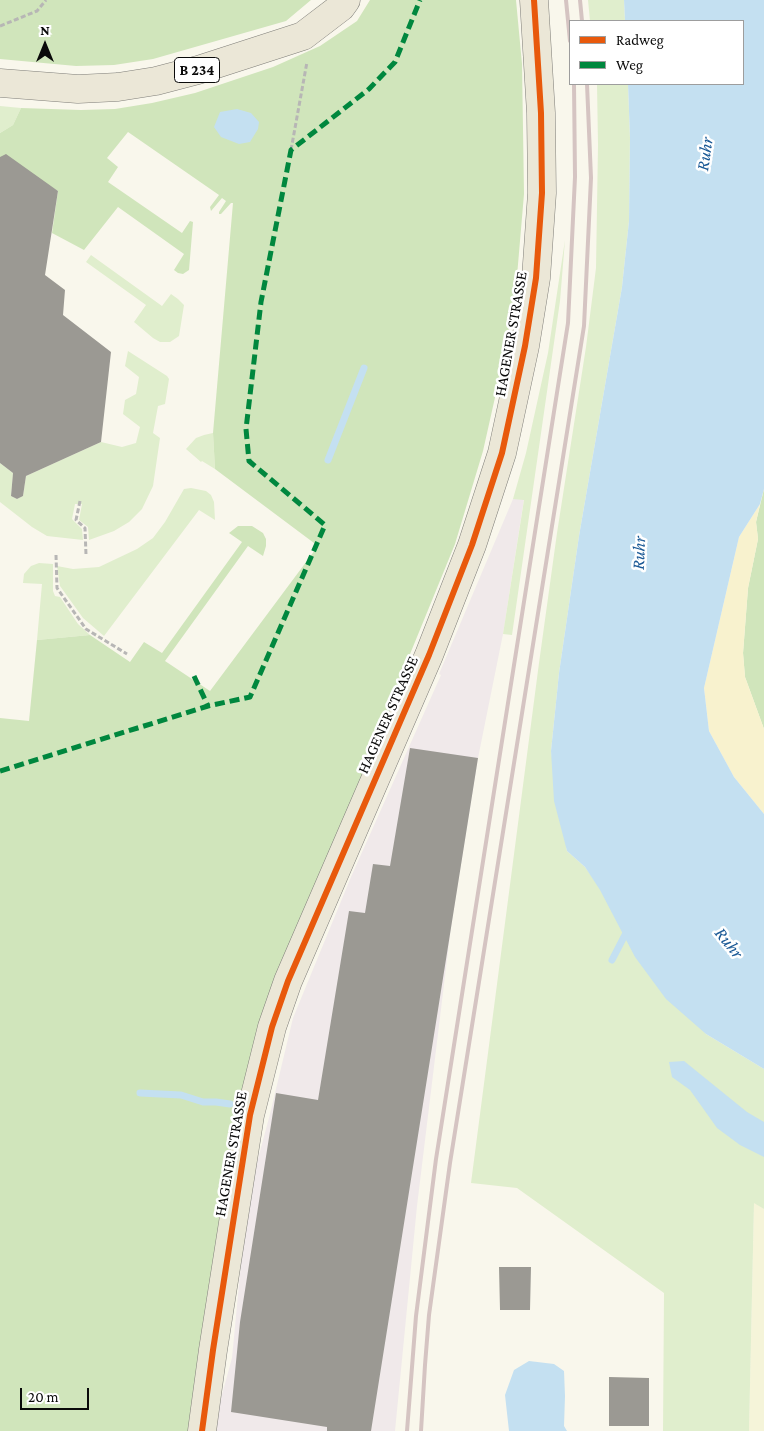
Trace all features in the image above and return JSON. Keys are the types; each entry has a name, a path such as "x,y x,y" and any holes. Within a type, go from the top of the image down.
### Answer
{"main road":[{"name":"B 234","path":"0,83 78,89 118,87 156,81 198,70 303,36 341,7 346,0"},
{"name":"HAGENER STRASSE","path":"202,1431 250,1115 272,1027 288,981 429,655 472,545 502,453 525,346 536,278 542,193 542,112 534,0"}],"path":[{"path":"0,26 37,11 46,0"},
{"path":"291,150 308,65 303,36"},
{"path":"80,501 76,520 85,528 86,555"},
{"path":"56,554 58,588 86,629 127,654"}],"shaded area":[{"path":"513,499 524,499 503,634 478,758 451,927 417,1206 395,1431 212,1431 232,1358 247,1200 293,1018 351,877 441,675 439,674"}],"green space":[{"path":"0,0 311,0 286,21 153,59 114,65 76,66 0,59"},
{"path":"370,0 516,0 522,64 524,194 517,276 507,344 483,451 455,544 399,681 400,693 273,992 202,1431 0,1431 0,718 29,721 37,640 90,635 130,662 144,642 162,653 242,542 229,533 238,526 252,526 263,533 266,539 263,556 248,546 165,661 210,691 318,546 215,469 213,433 233,203 219,214 226,201 222,198 211,211 210,207 219,195 128,132 107,158 118,167 108,182 182,233 190,221 193,222 189,270 183,274 174,270 184,254 118,207 84,250 52,233 58,191 0,157 0,133 13,125 21,108 115,109 152,103 195,93 273,67 320,46 357,21"},
{"path":"588,0 624,0 625,20 590,20"},
{"path":"597,85 628,85 630,138 629,221 622,287 579,536 559,673 551,751 567,851 585,867 706,1034 764,1069 764,1209 754,1203 749,1431 663,1431 664,1293 517,1188 471,1183 539,663 596,268"},
{"path":"0,106 21,108 13,125 0,133"},
{"path":"565,240 560,301 512,635 503,634 524,500 513,499 526,453 548,353"},
{"path":"91,255 162,306 171,294 178,299 184,305 179,336 170,342 160,342 134,322 146,305 86,262"},
{"path":"128,351 169,379 165,404 158,406 153,433 160,438 153,486 142,509 129,522 114,531 89,540 88,527 79,520 82,504 75,504 72,519 82,529 83,540 47,536 0,502 0,463 13,473 11,496 17,499 23,496 26,476 101,442 122,447 136,443 140,427 123,414 125,400 136,394 139,377 125,366"},
{"path":"213,433 215,469 201,462 186,449 196,438"},
{"path":"191,488 206,491 211,495 214,502 215,520 199,510 104,636 83,618 60,586 57,566 73,569 99,567 137,549 153,538 165,522 184,489"},
{"path":"764,489 764,729 745,677 743,653 748,588 758,539 756,522"},
{"path":"39,563 53,564 53,591 55,596 60,597 78,624 90,635 37,640 42,584 23,583 24,574 31,566"},
{"path":"754,1202 764,1209 764,1431 749,1431"}],"sand":[{"path":"760,504 756,522 758,539 748,588 743,653 745,677 764,729 764,814 734,777 709,731 704,688 739,537"}],"water":[{"name":"Ruhr","path":"624,0 764,0 764,489 760,504 739,537 704,688 709,731 734,777 764,814 764,1069 706,1034 666,999 635,957 600,890 585,867 567,851 554,801 551,751 559,673 579,536 622,287 629,221 630,138 628,85 744,85 744,20 625,20"},
{"path":"237,109 251,113 259,122 258,129 250,142 239,144 221,137 214,127 220,112"},
{"path":"684,1061 747,1112 764,1122 764,1157 740,1145 717,1128 690,1090 672,1077 669,1062"},
{"path":"529,1361 554,1364 564,1371 564,1426 567,1431 509,1431 505,1395 514,1370"}],"building":[{"path":"6,154 58,191 45,275 65,290 63,315 111,352 101,442 26,476 23,496 17,499 11,496 13,473 0,463 0,157"},
{"path":"410,748 478,758 371,1431 327,1431 327,1427 231,1412 240,1322 276,1093 318,1100 349,911 365,913 373,864 390,866"},
{"path":"499,1267 531,1267 530,1310 500,1310"},
{"path":"609,1377 649,1378 649,1426 609,1426"}],"waterway":[{"path":"328,460 364,368"},
{"path":"612,960 628,929"},
{"path":"140,1093 181,1095 203,1102 230,1104"}],"railway":[{"path":"566,0 569,31"},
{"path":"580,0 582,20"},
{"path":"407,1431 416,1316 436,1159 568,323 575,177 574,85"},
{"path":"421,1431 429,1315 450,1163 584,326 591,178 587,85"}],"marked path":[{"path":"0,771 208,706 250,697 325,525 249,461 246,429 261,302 291,150 369,89 395,62 420,0"},
{"path":"194,676 208,706"}],"cycle path":[{"path":"202,1431 250,1115 272,1027 288,981 429,655 472,545 502,453 525,346 536,278 542,193 541,113 534,0"}]}
